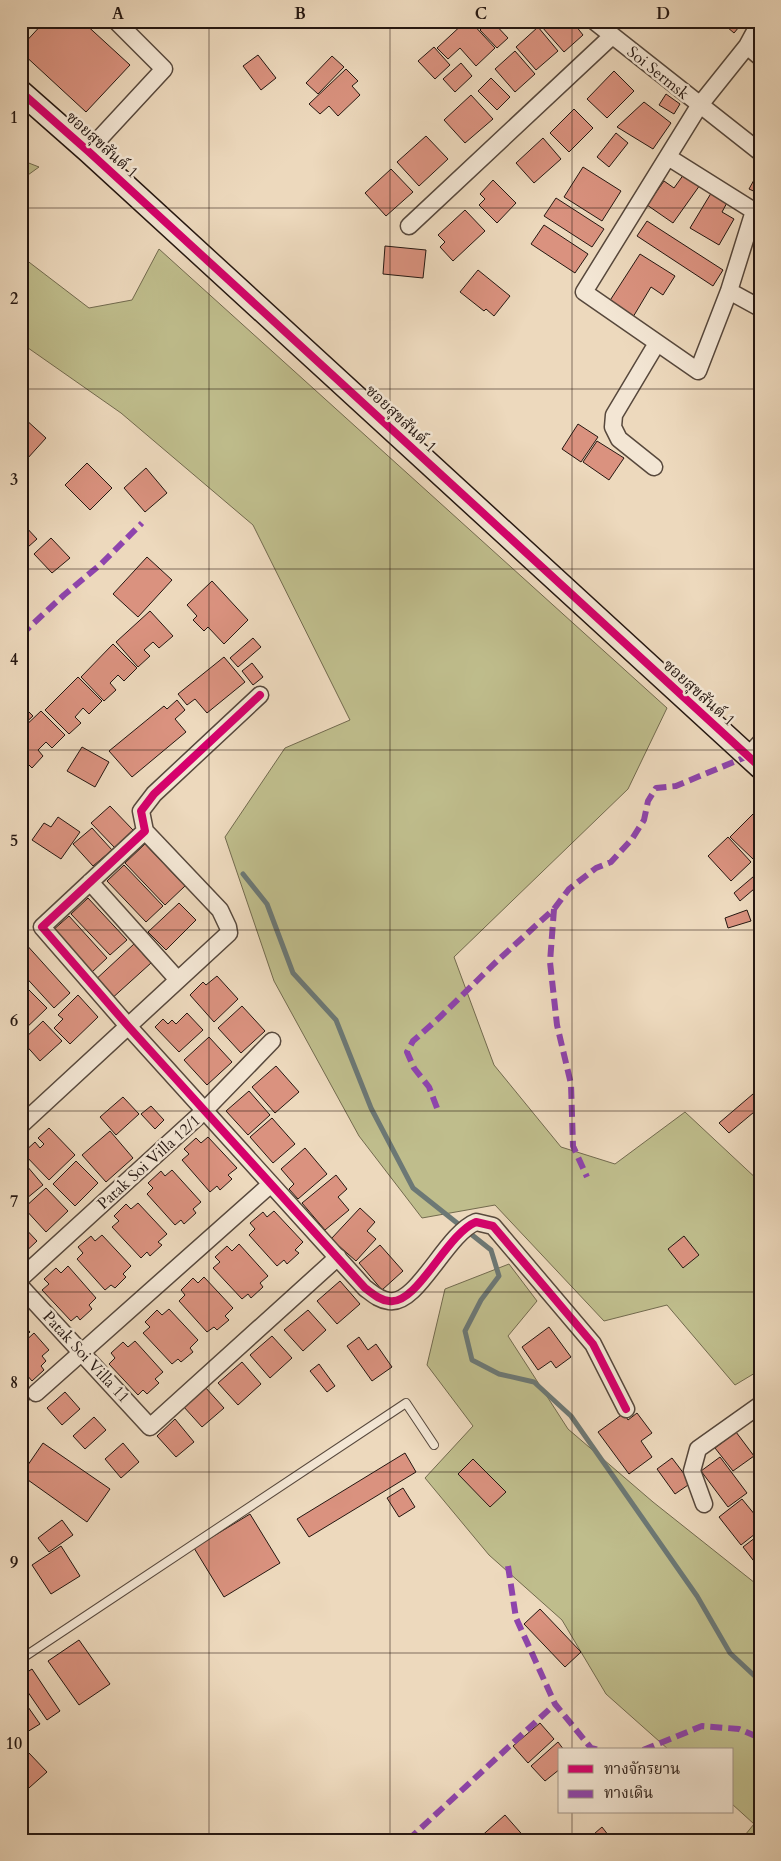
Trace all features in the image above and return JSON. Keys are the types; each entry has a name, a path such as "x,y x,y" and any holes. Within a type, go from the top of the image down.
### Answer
{"street":[{"path":"21,24 24,21"},
{"path":"88,152 164,69 116,21"},
{"name":"Soi Sermsk","path":"594,21 760,152"},
{"path":"668,157 754,211 729,291 698,371 584,292 668,157 700,106 754,52 760,22"},
{"path":"409,226 612,36"},
{"name":"ซอยสุขสันต์ 1","path":"21,92 756,756"},
{"path":"729,291 760,308"},
{"path":"654,467 619,439 613,427 614,415 657,343"},
{"path":"21,1125 229,934 228,927 220,910 145,831 140,811 154,794 260,695"},
{"path":"145,831 42,927 128,1026 365,1288 377,1297 390,1302 402,1299 415,1290 466,1227 476,1222 493,1226 594,1344 626,1409"},
{"path":"90,882 178,980"},
{"name":"Patak Soi Villa 12/1","path":"21,1278 204,1110 272,1041"},
{"path":"36,1393 271,1184"},
{"name":"Patak Soi Villa 11","path":"21,1287 150,1427 338,1258"},
{"path":"704,1504 692,1471 698,1449 760,1405"}],"lane":[{"path":"21,1659 406,1403 434,1445"}],"shaded area":[{"path":"21,160 39,167 21,180"},
{"path":"159,249 667,708 628,789 454,957 494,1065 561,1147 615,1164 685,1112 760,1182 760,1370 735,1385 667,1305 604,1321 495,1205 422,1218 359,1136 274,981 225,837 285,748 350,720 253,525 121,413 21,343 21,256 89,308 132,300"},
{"path":"509,1264 537,1301 508,1336 568,1429 653,1502 760,1587 760,1840 741,1840 754,1824 734,1806 734,1748 667,1748 606,1694 562,1620 489,1555 425,1478 473,1426 427,1365 445,1289"}],"building":[{"path":"45,21 82,21 130,65 86,112 21,52 21,47"},
{"path":"138,21 156,21 152,26 149,22 144,27"},
{"path":"342,21 356,21 350,28"},
{"path":"466,21 470,21 495,48 476,66 460,48 448,59 437,48"},
{"path":"489,21 492,21 508,38 497,48 480,30"},
{"path":"548,21 572,21 583,35 564,52 542,27"},
{"path":"720,21 744,21 734,33"},
{"path":"538,27 558,51 536,70 516,47"},
{"path":"434,47 450,65 435,79 418,61"},
{"path":"515,51 535,74 515,92 495,69"},
{"path":"258,55 276,78 261,90 243,66"},
{"path":"332,56 344,67 318,94 306,83"},
{"path":"461,63 472,76 455,92 443,79"},
{"path":"346,69 358,81 352,86 360,95 338,116 329,106 320,114 309,104"},
{"path":"614,71 634,91 607,118 587,99"},
{"path":"491,78 510,97 497,110 478,91"},
{"path":"666,94 680,104 674,114 659,105"},
{"path":"471,95 493,119 465,143 444,120"},
{"path":"644,102 671,123 653,149 617,127"},
{"path":"574,109 593,128 569,152 550,133"},
{"path":"616,133 628,143 609,167 597,157"},
{"path":"426,136 448,159 419,186 397,162"},
{"path":"543,138 561,159 534,183 516,163"},
{"path":"583,167 621,191 602,221 564,197"},
{"path":"391,169 413,192 386,216 365,193"},
{"path":"760,169 760,194 749,189"},
{"path":"684,174 700,185 673,223 647,205 664,181 674,188"},
{"path":"493,180 516,203 497,223 479,205 485,199 480,194"},
{"path":"713,190 729,199 722,212 734,219 719,245 690,228"},
{"path":"556,198 604,229 592,247 544,216"},
{"path":"465,210 485,231 453,261 440,247 445,242 438,235"},
{"path":"647,221 723,270 713,286 637,236"},
{"path":"760,222 760,237 754,234"},
{"path":"544,225 588,254 575,273 531,244"},
{"path":"385,246 426,250 423,278 383,274"},
{"path":"640,254 675,276 663,295 651,287 633,317 609,302"},
{"path":"478,270 510,296 494,316 486,309 484,311 460,292"},
{"path":"24,418 46,438 27,459 21,453 21,421"},
{"path":"578,424 598,437 581,462 562,449"},
{"path":"597,441 624,458 609,480 583,462"},
{"path":"87,463 112,488 90,510 65,485"},
{"path":"146,468 167,493 145,512 124,488"},
{"path":"25,526 37,539 28,547 21,541 21,529"},
{"path":"51,538 70,558 52,573 34,554"},
{"path":"147,557 172,580 138,617 113,594"},
{"path":"212,581 248,620 224,644 208,627 204,631 193,620 197,616 187,605"},
{"path":"150,611 173,636 159,648 153,642 144,650 150,656 138,667 116,642"},
{"path":"253,638 261,647 238,667 230,658"},
{"path":"113,644 137,668 124,681 118,675 110,683 116,690 104,701 81,677"},
{"path":"224,657 245,682 207,713 195,699 187,705 178,694"},
{"path":"252,663 263,677 253,685 242,671"},
{"path":"78,677 102,701 89,714 83,708 75,717 81,723 69,734 45,710"},
{"path":"177,700 185,710 175,719 186,732 132,777 109,751 164,706 167,709"},
{"path":"21,704 33,716 21,727"},
{"path":"41,711 65,735 52,748 46,742 38,750 43,756 32,768 21,757 21,730"},
{"path":"82,747 109,762 95,787 67,771"},
{"path":"21,761 29,768 21,776"},
{"path":"110,806 133,830 115,848 91,823"},
{"path":"754,813 760,818 760,852 753,859 730,837"},
{"path":"58,817 80,832 61,859 32,840 44,823 51,827"},
{"path":"92,828 112,850 93,866 73,844"},
{"path":"728,837 751,862 731,881 708,856"},
{"path":"145,844 185,886 165,905 125,863"},
{"path":"124,865 163,906 146,922 107,881"},
{"path":"760,871 760,895 754,889 740,901 734,893"},
{"path":"88,898 127,940 110,955 71,914"},
{"path":"179,903 196,920 166,950 148,932"},
{"path":"747,910 751,921 728,928 725,918"},
{"path":"69,916 107,958 91,973 52,931"},
{"path":"24,942 70,993 54,1008 21,972 21,945"},
{"path":"134,944 151,963 109,1001 92,983"},
{"path":"217,976 238,999 214,1022 190,995 203,982 206,985"},
{"path":"21,982 47,1008 21,1033"},
{"path":"78,995 98,1017 70,1044 54,1028 63,1019 58,1015"},
{"path":"242,1006 265,1031 241,1053 218,1028"},
{"path":"187,1013 203,1030 179,1052 155,1027 163,1019 168,1024 172,1020 176,1024"},
{"path":"43,1021 62,1041 40,1061 22,1041"},
{"path":"209,1037 232,1062 207,1085 184,1060"},
{"path":"276,1066 299,1092 275,1113 252,1087"},
{"path":"760,1088 760,1107 729,1133 719,1123"},
{"path":"249,1091 270,1115 248,1135 226,1111"},
{"path":"123,1097 139,1114 116,1135 100,1117"},
{"path":"151,1106 164,1120 155,1129 141,1114"},
{"path":"272,1118 295,1144 273,1163 250,1137"},
{"path":"49,1128 75,1155 49,1180 23,1153 35,1142 40,1148 44,1144 38,1138"},
{"path":"110,1131 133,1158 106,1182 82,1155"},
{"path":"208,1137 237,1168 228,1175 232,1179 220,1190 217,1186 210,1192 182,1160 189,1154 184,1149 196,1138 201,1143"},
{"path":"305,1148 327,1174 298,1199 289,1189 294,1184 281,1169"},
{"path":"21,1159 43,1185 21,1203"},
{"path":"76,1161 98,1183 75,1206 53,1184"},
{"path":"172,1170 201,1202 193,1209 196,1213 184,1224 181,1220 175,1225 147,1194 153,1188 148,1183 161,1171 165,1176"},
{"path":"336,1175 347,1189 338,1197 349,1210 325,1230 302,1203"},
{"path":"46,1188 68,1211 46,1232 24,1208"},
{"path":"138,1203 167,1234 158,1242 162,1245 150,1256 147,1252 141,1258 112,1227 119,1221 114,1216 126,1204 131,1209"},
{"path":"360,1208 375,1222 367,1231 376,1239 356,1261 331,1239"},
{"path":"274,1211 303,1242 295,1250 299,1253 287,1264 284,1260 277,1266 249,1235 255,1229 250,1223 263,1212 267,1217"},
{"path":"21,1224 37,1241 21,1256"},
{"path":"102,1235 131,1266 123,1274 126,1277 115,1288 111,1285 105,1290 77,1259 83,1253 78,1247 91,1236 95,1241"},
{"path":"684,1236 699,1255 683,1268 668,1249"},
{"path":"239,1244 268,1276 260,1283 263,1287 251,1298 248,1294 242,1299 213,1268 220,1262 215,1257 227,1246 232,1251"},
{"path":"380,1245 403,1271 382,1290 359,1263"},
{"path":"68,1266 96,1298 89,1305 92,1309 80,1320 77,1316 71,1321 42,1290 49,1284 44,1279 56,1268 61,1273"},
{"path":"204,1277 233,1308 225,1316 229,1320 217,1330 214,1327 207,1332 179,1301 185,1295 181,1290 193,1278 198,1283"},
{"path":"340,1281 360,1304 337,1324 317,1301"},
{"path":"169,1309 198,1340 190,1348 193,1352 181,1362 178,1359 172,1364 143,1333 150,1327 145,1322 157,1310 162,1315"},
{"path":"308,1310 326,1330 303,1351 284,1330"},
{"path":"21,1322 30,1332 21,1340"},
{"path":"549,1327 571,1357 556,1368 551,1361 538,1370 522,1347"},
{"path":"34,1333 49,1350 42,1356 46,1361 41,1366 44,1370 32,1381 21,1368 21,1345"},
{"path":"272,1336 292,1358 270,1378 250,1355"},
{"path":"359,1337 368,1350 376,1344 392,1367 372,1381 347,1346"},
{"path":"135,1341 163,1372 155,1379 159,1383 147,1394 143,1390 138,1395 109,1364 115,1358 111,1353 123,1342 128,1347"},
{"path":"242,1362 261,1384 238,1405 218,1383"},
{"path":"319,1364 335,1386 327,1392 310,1371"},
{"path":"21,1381 34,1396 21,1407"},
{"path":"205,1387 224,1408 202,1427 183,1406"},
{"path":"65,1392 80,1409 62,1425 47,1408"},
{"path":"624,1413 628,1420 637,1413 652,1433 641,1441 652,1457 629,1474 598,1432"},
{"path":"94,1417 106,1430 85,1449 73,1436"},
{"path":"175,1419 194,1442 176,1457 157,1436"},
{"path":"736,1432 754,1456 733,1471 715,1448"},
{"path":"43,1443 110,1489 87,1522 21,1475"},
{"path":"123,1443 139,1462 121,1478 105,1459"},
{"path":"405,1453 416,1472 309,1537 297,1519"},
{"path":"720,1457 747,1493 728,1507 701,1471"},
{"path":"672,1458 691,1483 675,1494 657,1469"},
{"path":"473,1459 506,1492 490,1507 458,1474"},
{"path":"403,1488 415,1507 399,1517 387,1498"},
{"path":"742,1499 760,1521 760,1530 741,1545 719,1517"},
{"path":"250,1514 280,1563 224,1597 194,1548"},
{"path":"62,1520 73,1535 49,1552 38,1538"},
{"path":"760,1534 760,1569 743,1547"},
{"path":"61,1546 80,1576 51,1594 32,1565"},
{"path":"540,1609 581,1652 565,1667 524,1624"},
{"path":"79,1640 110,1684 79,1705 48,1661"},
{"path":"32,1669 60,1711 47,1720 21,1682 21,1676"},
{"path":"21,1697 40,1724 27,1732 21,1723"},
{"path":"540,1723 554,1739 528,1763 513,1746"},
{"path":"558,1742 562,1748 558,1748 558,1771 545,1781 531,1766"},
{"path":"29,1753 47,1772 21,1795 21,1759"},
{"path":"505,1815 527,1840 477,1840"},
{"path":"602,1827 612,1840 587,1840"}],"waterway":[{"path":"243,874 267,904 293,973 336,1020 371,1108 413,1188 491,1250 499,1276 481,1300 465,1331 472,1360 499,1374 534,1382 571,1416 697,1596 730,1653 760,1681"}],"marked path":[{"path":"21,635 101,564 142,523"},
{"path":"437,1108 429,1087 414,1068 407,1052 413,1041 554,909 569,889 596,868 611,862 632,839 644,820 648,801 656,788 676,786 748,756"},
{"path":"554,909 550,962 557,1025 571,1084 573,1146 587,1177"},
{"path":"508,1566 516,1618 555,1704 591,1748"},
{"path":"408,1840 555,1704"},
{"path":"648,1748 702,1726 739,1729 760,1738"}],"cycle path":[{"path":"21,92 88,151 760,767"},
{"path":"260,695 154,794 141,811 145,831 42,927 128,1026 365,1288 382,1299 389,1301 400,1300 421,1281 465,1229 476,1222 493,1226 593,1344 626,1409"}]}
